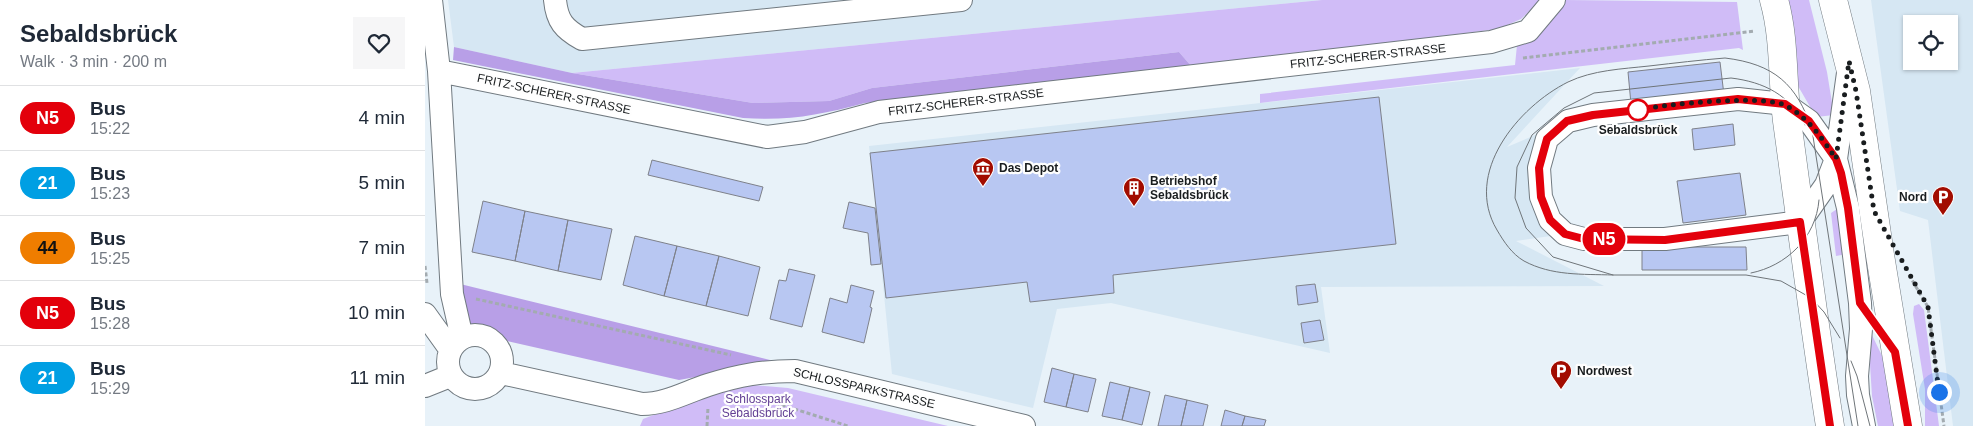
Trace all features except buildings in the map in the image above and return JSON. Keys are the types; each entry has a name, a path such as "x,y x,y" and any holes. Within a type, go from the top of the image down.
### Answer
{"main road":[{"path":"1774,0 1779,27 1785,104 1800,222 1829,415"},
{"path":"1833,0 1856,91 1908,426"}],"street":[{"path":"431,0 439,71 456,343 447,362 450,376 461,387 476,390 491,385 501,373 503,360 499,348 490,339 479,335 456,343"},
{"path":"555,0 556,11 566,30 582,39 961,0"},
{"name":"FRITZ-SCHERER-STRASSE","path":"439,71 767,137 805,132 879,112 1491,42 1528,31 1554,0"},
{"path":"1849,61 1836,159 1826,185 1800,222 1665,240 1584,239 1565,234 1550,220 1541,197 1539,168 1547,139 1567,121 1593,115 1738,99 1785,104 1809,121 1836,159 1848,208 1860,303 1861,329 1857,376 1858,395 1864,426"},
{"path":"1860,303 1895,352"},
{"path":"425,314 456,343"},
{"name":"SCHLOSSPARKSTRASSE","path":"501,373 643,404 656,404 709,385 760,371 795,371 1024,426"},
{"path":"425,386 450,376"},
{"path":"1829,415 1849,426"}],"path":[{"path":"1491,42 1520,58 1779,27"},
{"path":"1907,270 1928,307 1944,426"},
{"path":"452,294 739,356 760,371"},
{"path":"754,396 848,426"}],"shaded area":[{"path":"448,0 1322,0 572,73 454,47"},
{"name":"Nord","path":"1871,0 1973,0 1973,426 1953,426 1928,220 1900,211"},
{"path":"454,47 572,73 753,103 829,101 872,88 1179,52 1192,67 865,103 805,116 760,119 743,118 453,60"},
{"path":"1580,68 1507,147 1568,121 1539,168 1565,234 1516,241 1604,286 1321,287 1330,353 1111,303 1057,309 1033,408 892,374 869,146"},
{"path":"448,281 778,362 679,380 507,341 491,333 449,331"}],"green space":[{"path":"1322,0 1541,0 1521,19 1498,29 1192,67 1179,52 872,88 829,101 753,103 572,73"},
{"path":"1566,0 1737,2 1743,50 1739,48 1260,103 1260,94 1515,65 1517,45 1545,27 1557,15"},
{"path":"1785,0 1809,0 1827,72 1834,115 1816,117 1798,86"},
{"path":"1840,207 1847,254 1836,256 1831,213"},
{"path":"1919,304 1924,310 1939,426 1925,426 1925,389 1913,314 1914,306"},
{"path":"1868,333 1872,335 1884,360 1897,426 1878,426 1872,396"},
{"name":"Schlosspark Sebaldsbrück","path":"752,385 788,388 948,426 640,426 643,419 701,397"}],"tram line":[{"path":"1613,275 1556,272 1535,266 1516,255 1502,239 1488,208 1487,186 1491,165 1501,144 1515,125 1549,93 1568,82 1597,72 1725,58 1757,65 1770,71 1781,79 1799,100 1812,130 1858,426"},
{"path":"1805,125 1792,106 1775,92 1754,83 1731,78 1594,93 1564,108 1532,135 1517,167 1515,198 1526,228 1553,257 1613,275 1746,275 1781,281 1811,298 1824,312 1840,338"},
{"path":"1751,273 1776,264 1797,248 1812,226 1817,214 1819,200"},
{"path":"1851,361 1857,376 1870,426"}],"bus line":[{"name":"N5","path":"1830,426 1800,222 1665,240 1584,239 1565,234 1550,220 1541,197 1539,168 1547,139 1567,121 1593,115 1738,99 1785,104 1809,121 1836,159 1841,173 1848,208 1860,303 1895,352 1908,426"}],"place":[{"name":"Sebaldsbrück","path":"1638,110"},
{"name":"Das Depot","path":"983,187"},
{"name":"Betriebshof Sebaldsbrück","path":"1134,207"},
{"name":"Nord","path":"1943,216"},
{"name":"Nordwest","path":"1561,390"}],"route":[{"path":"1638,110 1738,99 1785,104 1809,121 1836,159 1849,61 1856,91 1874,211 1928,307 1939,392"}]}
